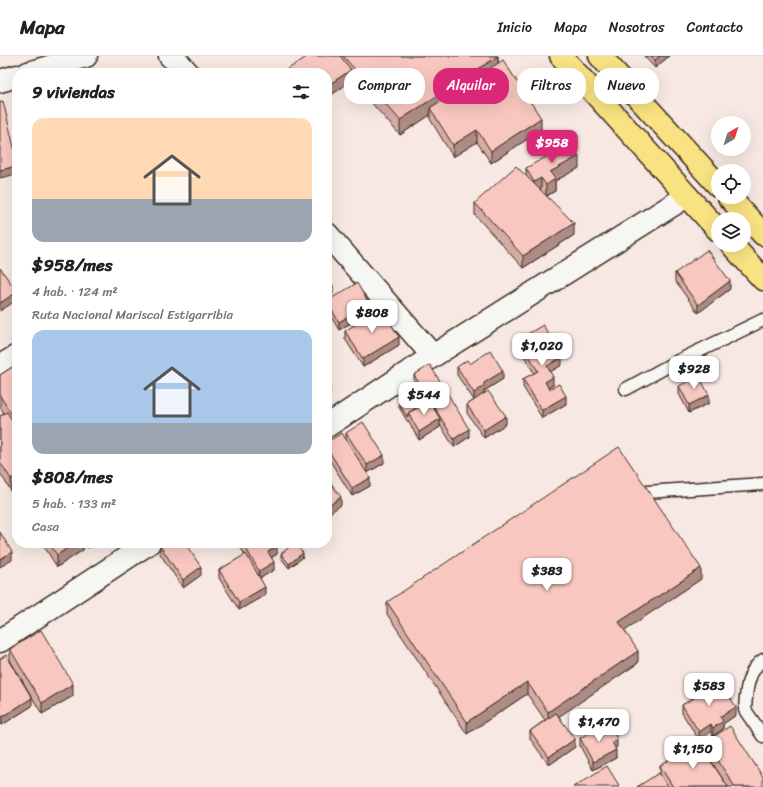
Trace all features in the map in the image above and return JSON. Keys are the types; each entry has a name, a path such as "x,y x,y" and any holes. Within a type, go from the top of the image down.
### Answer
{"highway":[{"path":"561,56 711,222"},
{"path":"600,56 711,177"},
{"path":"735,204 763,234"},
{"path":"738,252 763,279"}],"street":[{"path":"45,68 86,56"},
{"path":"170,56 184,68"},
{"path":"0,82 12,78"},
{"path":"332,423 433,356 687,196"},
{"path":"332,240 433,356"},
{"path":"0,366 12,359"},
{"path":"0,641 142,548"}],"lane":[{"path":"626,389 672,364 763,320"},
{"path":"647,492 763,484"},
{"path":"763,660 756,664 747,688 745,710 763,736"}],"building":[{"path":"308,56 340,56 349,68 344,68 344,75 332,83 332,68 290,68"},
{"path":"343,56 498,56 480,68 433,68 433,98 425,104 425,68 354,68"},
{"path":"651,56 660,56 655,60"},
{"path":"503,60 508,68 491,68"},
{"path":"509,69 517,81 517,104 532,104 541,118 491,151 477,130 453,145 430,108 436,104 509,104"},
{"path":"3,101 12,139 12,167 0,170 0,102"},
{"path":"386,104 424,104 400,120"},
{"path":"571,143 579,156 550,172 555,179 546,185 541,178 534,182 526,168"},
{"path":"516,166 574,223 523,256 475,203"},
{"path":"707,250 730,281 698,305 675,273"},
{"path":"0,268 12,285 12,295 0,303"},
{"path":"357,283 369,304 339,322 332,310 332,298"},
{"path":"381,308 399,337 363,359 345,331"},
{"path":"543,325 562,357 547,366 553,377 545,382 549,389 559,384 566,396 542,410 523,379 538,371 519,339"},
{"path":"490,350 503,371 484,383 484,386 474,393 457,367 467,360 470,364"},
{"path":"430,365 469,429 454,439 414,375"},
{"path":"12,367 12,415 0,396 0,375"},
{"path":"699,376 709,395 689,405 679,386"},
{"path":"488,391 506,416 484,430 467,405"},
{"path":"416,392 424,404 408,413 407,417 399,403"},
{"path":"429,400 440,419 419,432 408,413"},
{"path":"7,412 12,420 11,479 0,462 0,416"},
{"path":"363,422 384,455 367,465 346,433"},
{"path":"342,433 370,478 352,488 332,456 332,439"},
{"path":"619,447 701,568 619,622 638,651 548,712 527,682 467,722 387,602"},
{"path":"332,485 341,497 332,503"},
{"path":"0,532 12,552 0,559"},
{"path":"52,548 68,548 57,555"},
{"path":"161,548 188,548 201,567 183,580"},
{"path":"246,548 274,548 268,552 274,562 259,571"},
{"path":"288,548 298,548 303,553 289,564 281,554"},
{"path":"246,554 265,587 239,602 219,570"},
{"path":"41,630 73,684 42,703 10,649"},
{"path":"6,655 32,698 2,717 0,714 0,659"},
{"path":"720,682 736,707 720,717 723,721 713,728 711,724 699,732 682,705 694,698 692,697 703,690 704,692"},
{"path":"556,713 575,739 549,757 530,731"},
{"path":"604,725 607,731 611,728 617,739 612,742 616,750 593,762 580,738"},
{"path":"730,726 763,777 763,787 735,787 706,742"},
{"path":"698,742 728,787 673,787 660,766"},
{"path":"607,766 620,787 573,787"},
{"path":"659,773 668,787 637,787"}]}
